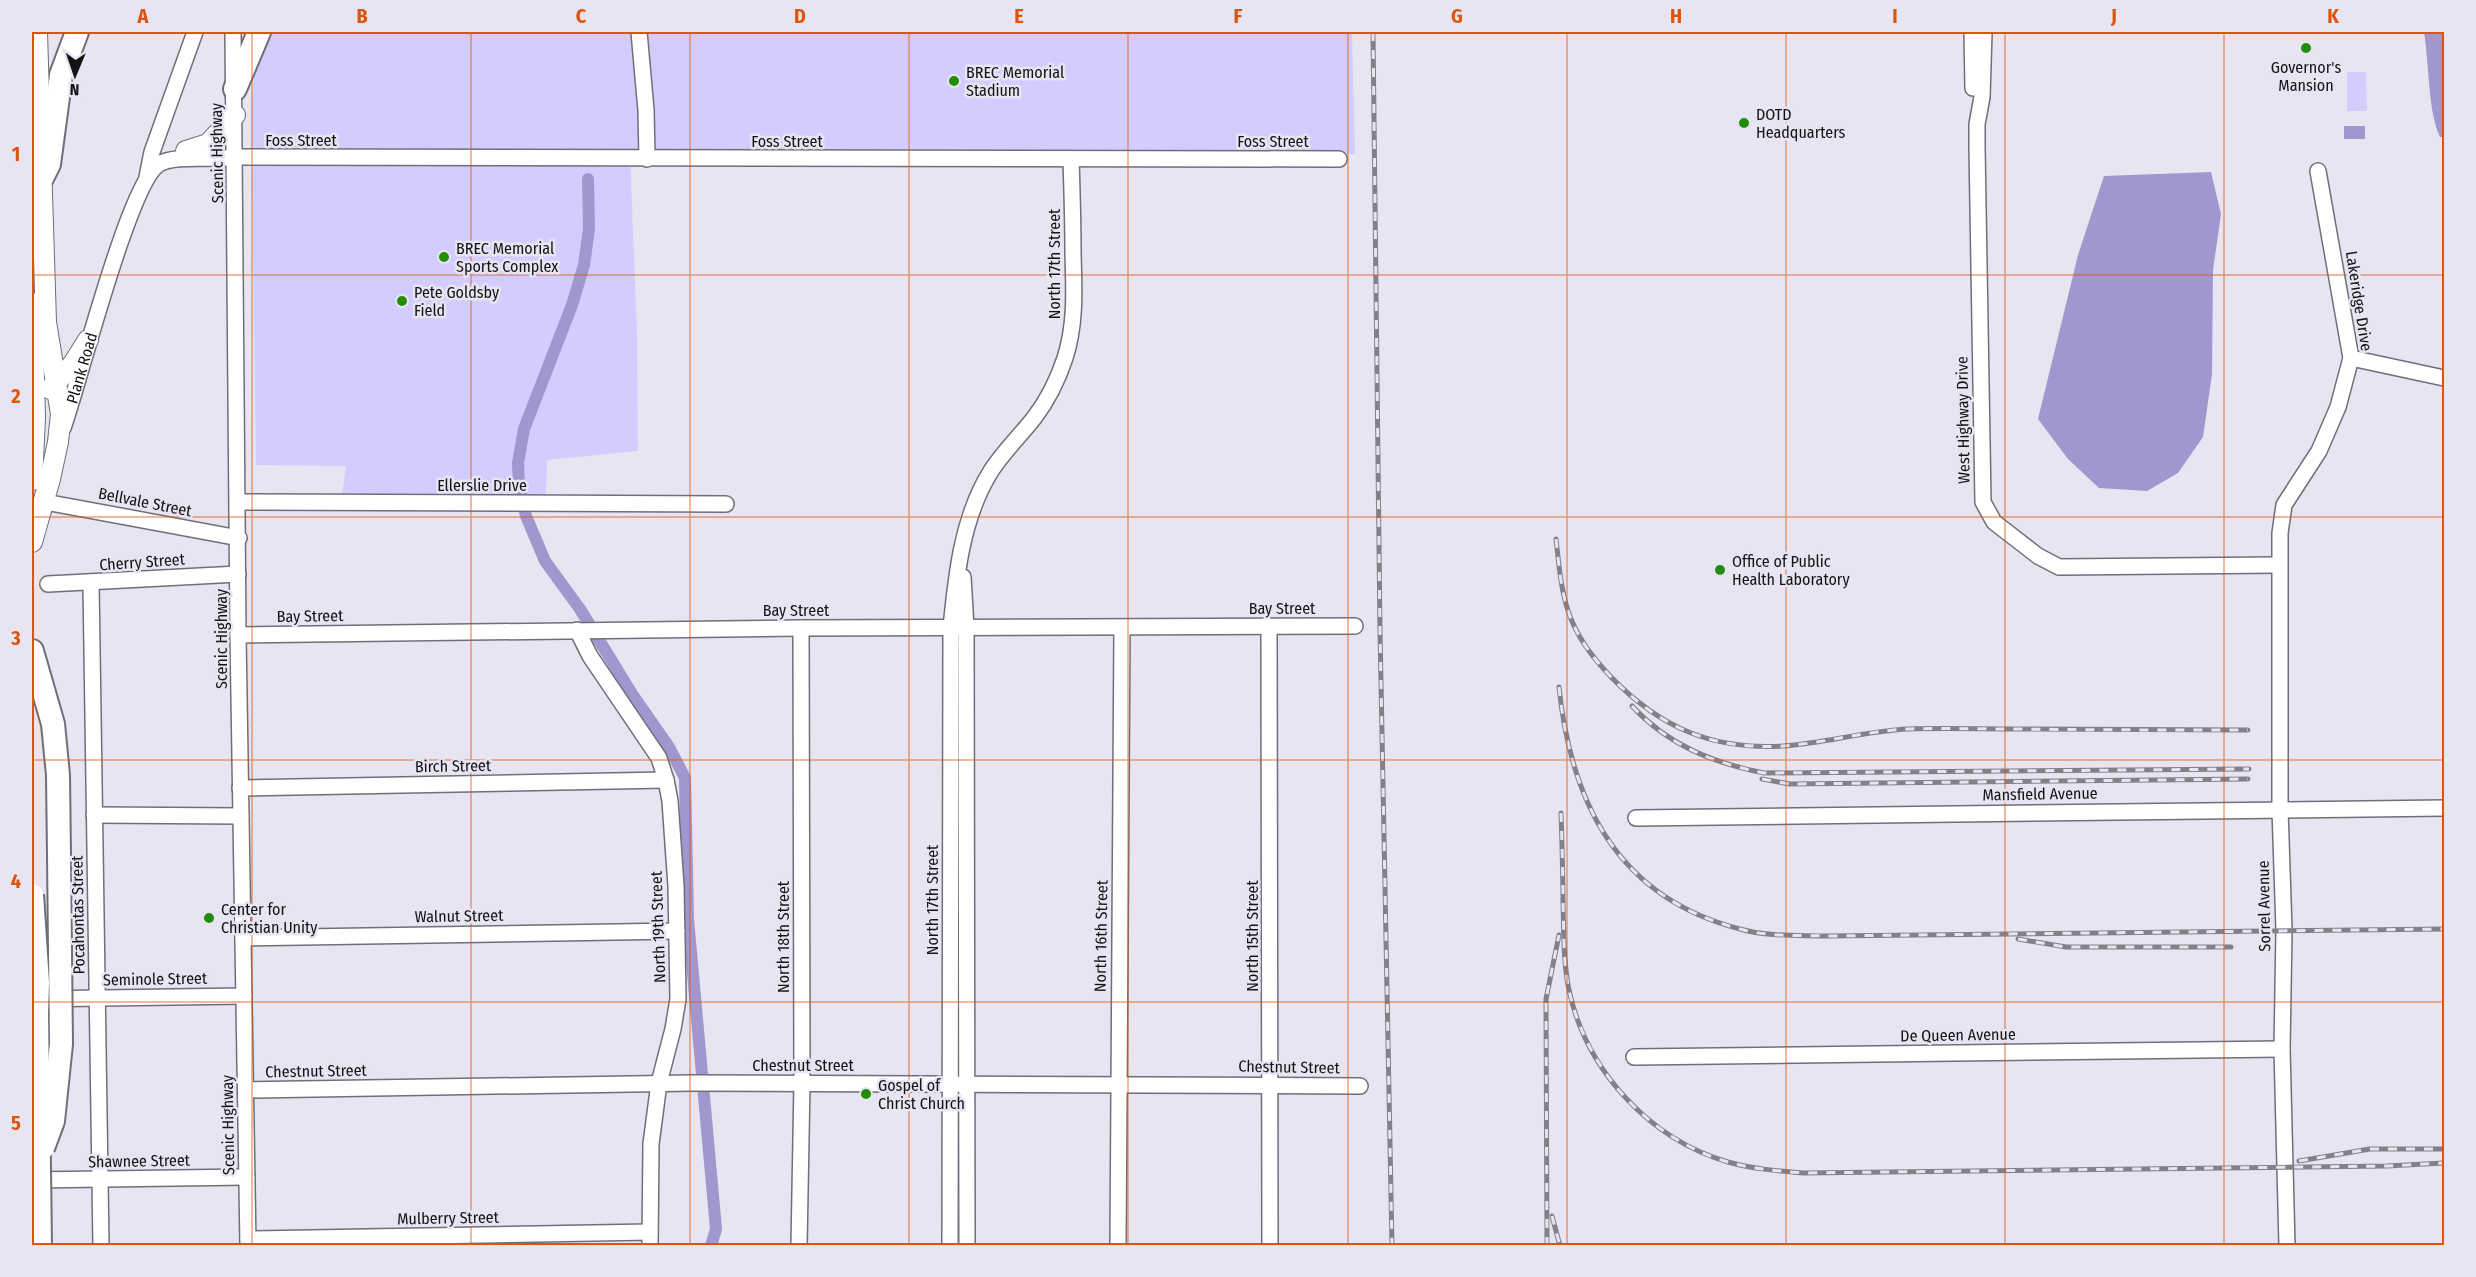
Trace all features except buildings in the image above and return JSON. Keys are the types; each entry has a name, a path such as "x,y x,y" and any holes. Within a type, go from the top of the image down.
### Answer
{"highway":[{"path":"42,178 49,164 61,75 77,32"},
{"path":"235,89 259,32"},
{"path":"32,651 53,724 58,775 61,1044 53,1121 34,1172"},
{"path":"32,895 38,983 34,1172 40,1245"}],"main road":[{"path":"38,32 48,338 61,414 58,442"},
{"path":"186,151 208,144 235,115"},
{"path":"32,277 35,418 32,480"},
{"path":"48,338 61,347 78,349 86,344"},
{"path":"35,418 46,394 86,344"},
{"name":"Plank Road","path":"32,542 45,502 58,442"}],"street":[{"name":"Plank Road","path":"58,442 82,372 86,344 195,32"},
{"name":"Scenic Highway","path":"233,32 236,157 238,635 248,1242"},
{"path":"639,32 646,110 647,159"},
{"name":"West Highway Drive","path":"1972,32 1973,97 1977,124 1983,501 1994,522 2038,556 2059,567 2278,565"},
{"name":"West Highway Drive","path":"1977,124 1982,97 1984,32"},
{"path":"151,159 171,152 186,151 223,151 236,157"},
{"name":"Plank Road","path":"142,188 154,168 167,161 236,157"},
{"name":"Foss Street","path":"236,157 1339,159"},
{"name":"North 17th Street","path":"950,1243 951,795 961,556 968,525 986,480 997,462 1040,411 1055,384 1066,356 1073,321 1074,300 1071,159"},
{"name":"Lakeridge Drive","path":"2278,565 2284,505 2319,451 2338,407 2351,358 2318,171"},
{"path":"2351,358 2445,378"},
{"name":"Bellvale Street","path":"45,502 238,538"},
{"name":"Ellerslie Drive","path":"238,502 726,504"},
{"name":"Sorrel Avenue","path":"2278,565 2280,809 2284,930 2282,1049 2287,1245"},
{"name":"Cherry Street","path":"48,584 238,574"},
{"name":"Pocahontas Street","path":"91,583 101,1245"},
{"name":"North 15th Street","path":"1269,626 1270,1245"},
{"name":"Bay Street","path":"238,635 801,628 1355,626"},
{"name":"North 18th Street","path":"800,1245 801,628"},
{"name":"North 17th Street","path":"958,628 967,795 967,1243"},
{"name":"North 16th Street","path":"1118,1245 1122,628"},
{"name":"North 19th Street","path":"581,630 590,656 659,758 666,780 676,886 677,1008 659,1083 649,1159 650,1239"},
{"name":"Birch Street","path":"240,788 666,780"},
{"path":"951,795 967,795"},
{"name":"Mansfield Avenue","path":"1636,818 2445,808"},
{"path":"94,815 241,816"},
{"name":"Walnut Street","path":"243,938 677,931"},
{"name":"Seminole Street","path":"32,999 244,996"},
{"name":"De Queen Avenue","path":"1634,1057 2282,1049"},
{"name":"Chestnut Street","path":"246,1090 659,1083 1360,1086"},
{"name":"Shawnee Street","path":"34,1172 100,1179 247,1178"},
{"name":"Mulberry Street","path":"248,1242 650,1239"},
{"path":"950,1243 967,1243"}],"shaded area":[{"name":"BREC Memorial Sports Complex","path":"272,32 1352,32 1355,154 630,153 637,334 638,451 547,460 546,495 342,495 346,466 256,465 251,108 255,65"},
{"path":"2424,32 2444,32 2444,137 2440,137 2433,114"},
{"path":"2347,72 2366,72 2367,111 2347,111"},
{"path":"2344,126 2365,126 2365,139 2344,139"},
{"path":"2211,172 2221,214 2213,270 2212,374 2203,437 2178,473 2147,491 2099,488 2068,459 2038,419 2078,255 2104,176"}],"waterway":[{"path":"588,179 589,229 584,265 572,305 524,429 518,463 519,486 526,516 545,561 580,609 632,694 669,747 685,778 688,919 716,1229 711,1246"}],"railway":[{"path":"1373,32 1380,631 1392,1246"},
{"path":"1556,539 1561,580 1571,619 1594,658 1612,678 1649,710 1669,723 1711,739 1733,744 1783,746 1908,729 2248,730"},
{"path":"1559,687 1565,729 1575,769 1589,806 1608,840 1632,869 1662,894 1698,914 1740,929 1772,934 1827,936 2444,929"},
{"path":"1632,706 1646,720 1676,742 1709,758 1764,773 2249,769"},
{"path":"1762,779 1790,784 2248,779"},
{"path":"1561,813 1565,958 1569,990 1577,1019 1606,1074 1625,1097 1647,1119 1672,1137 1699,1151 1728,1162 1747,1166 1804,1173 2387,1166 2444,1163"},
{"path":"1547,1246 1546,999 1559,935"},
{"path":"2018,939 2066,947 2231,947"},
{"path":"2299,1161 2370,1149 2444,1149"},
{"path":"1552,1216 1560,1246"}],"place":[{"name":"Governor's Mansion","path":"2306,48"},
{"name":"BREC Memorial Stadium","path":"954,81"},
{"name":"DOTD Headquarters","path":"1744,123"},
{"name":"BREC Memorial Sports Complex","path":"444,257"},
{"name":"Pete Goldsby Field","path":"402,301"},
{"name":"Office of Public Health Laboratory","path":"1720,570"},
{"name":"Center for Christian Unity","path":"209,918"},
{"name":"Gospel of Christ Church","path":"866,1094"}]}
